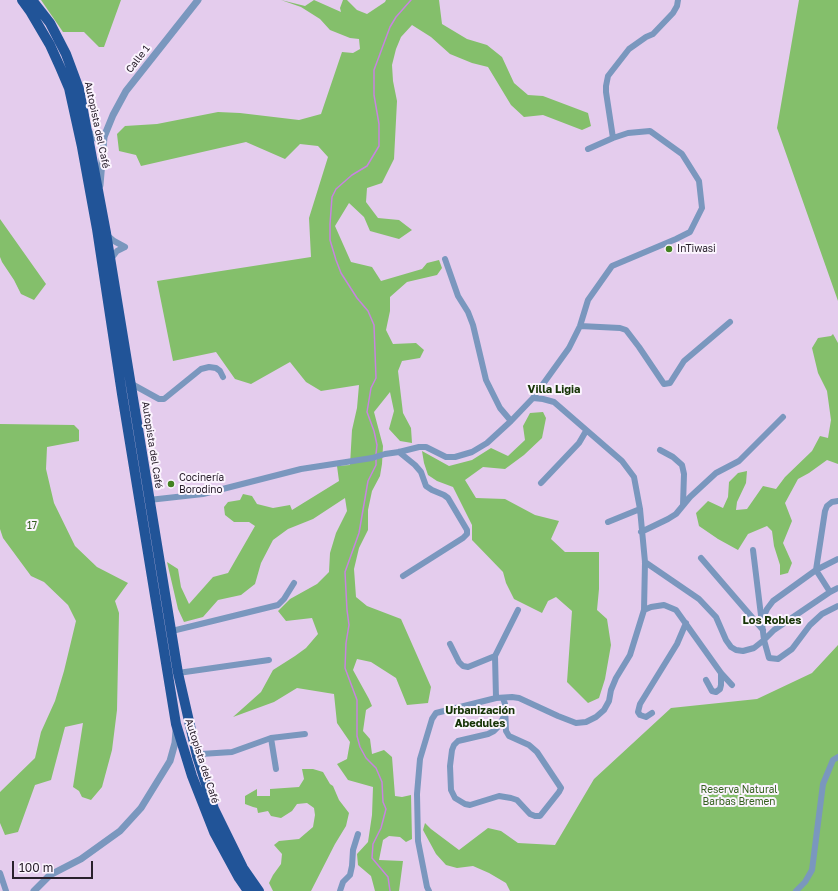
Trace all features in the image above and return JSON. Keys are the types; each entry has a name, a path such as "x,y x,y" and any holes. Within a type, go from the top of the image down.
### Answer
{"highway":[{"name":"Autopista del Café","path":"22,0 50,45 69,88 97,229 123,402 176,724 192,776 214,832 239,878 248,891"},
{"name":"Autopista del Café","path":"32,0 50,23 66,54 80,89 106,233 178,673 196,756 214,809 243,868 259,891"}],"street":[{"name":"Calle 1","path":"99,193 104,137 113,114 126,91 198,0"},
{"path":"613,138 606,92 608,76 629,49 639,41 653,34 673,13 677,6 678,0"},
{"path":"87,129 92,136 96,138 100,139 104,137"},
{"path":"149,500 203,494 301,469 372,458 419,447 426,447 446,456 455,457 472,452 487,443 533,398 569,348 580,326 588,300 612,266 690,232 702,208 699,181 682,154 650,131 628,133 588,149"},
{"path":"106,233 114,241 125,247 114,253 110,261"},
{"path":"445,259 458,296 468,312 473,325 486,380 500,408 511,421"},
{"path":"580,326 620,328 626,330 664,384 670,383 684,361 730,322"},
{"path":"130,383 159,399 164,399 201,369 209,367 216,368 220,371 223,377"},
{"path":"429,891 418,841 417,794 420,758 432,719 436,713 496,698 512,697 519,698 576,723 586,722 596,717 604,710 609,701 611,690 616,678 630,655 644,610 645,562 640,509 634,477 622,461 554,402 533,398"},
{"path":"641,532 668,520 676,514 683,504 716,473 739,461 783,417"},
{"path":"541,483 579,443 586,431"},
{"path":"660,450 673,457 682,465 684,474 683,504"},
{"path":"399,452 421,472 426,486 448,498 467,530 467,534 464,538 403,576"},
{"path":"830,592 816,570 825,511 832,502 838,501"},
{"path":"608,522 640,509"},
{"path":"753,550 764,640 769,658 778,659 792,649 810,625 822,614 838,606"},
{"path":"702,558 763,630"},
{"path":"762,620 773,601 816,570 838,559"},
{"path":"645,562 699,600 716,617 726,640 736,650 743,652 754,648 774,630 838,588"},
{"path":"172,631 278,604 284,599 294,583"},
{"path":"644,610 651,607 664,605 676,610 732,685"},
{"path":"496,698 495,656 518,610"},
{"path":"652,713 646,717 640,715 638,712 640,704 677,644 686,623"},
{"path":"450,644 459,662 464,666 468,667 495,656"},
{"path":"178,673 269,660"},
{"path":"706,680 712,691 716,692 720,689 722,684 722,673"},
{"path":"504,698 505,714 506,731 509,736 529,745 537,752 560,788 560,792 540,816 530,814 517,800 499,796 465,804 455,798 451,790 450,766 454,745 458,741 488,734 494,731 499,726 505,714"},
{"path":"34,891 50,875 80,859 120,831 141,808 172,757 175,743 176,724"},
{"path":"196,756 201,754 238,751 271,738 305,734"},
{"path":"271,738 276,769"},
{"path":"796,891 806,882 812,870 823,784 833,760 838,757"},
{"path":"340,891 343,882 350,875 353,850 358,834"},
{"path":"0,873 6,891"}],"green space":[{"path":"41,0 121,0 104,47 99,47 84,32 63,32"},
{"path":"281,0 305,6 314,0 341,12 340,8 343,0 347,0 357,10 367,14 386,0 439,0 442,24 467,39 487,45 502,57 514,83 528,95 543,96 588,113 591,126 582,130 543,115 524,117 511,105 488,67 472,63 450,54 431,37 412,25 401,37 392,65 393,81 397,101 394,159 382,183 367,188 366,202 378,218 399,220 412,230 399,239 370,231 364,217 349,203 335,226 351,262 372,267 381,281 422,269 427,263 439,260 442,268 437,275 407,282 390,297 390,311 386,330 393,344 416,343 424,350 420,358 402,361 398,371 403,413 411,428 412,443 400,441 389,429 394,411 390,392 374,412 383,446 382,464 380,476 372,491 368,510 368,530 359,548 354,569 356,597 367,606 401,619 431,687 428,703 407,705 396,678 371,662 357,659 353,670 372,706 366,710 363,731 370,739 372,754 384,750 392,757 395,796 402,797 411,795 412,839 406,842 400,837 389,836 383,840 379,860 403,861 399,891 375,891 371,876 358,865 357,854 368,842 372,815 373,787 348,780 337,764 347,759 350,742 337,723 334,694 297,688 274,702 233,717 261,692 273,670 306,648 318,634 312,618 286,621 278,611 290,599 317,584 329,572 330,553 336,533 347,511 345,498 313,519 288,529 273,540 261,563 255,584 241,595 218,600 203,617 184,622 178,609 167,562 178,569 181,587 189,604 213,577 228,573 255,526 249,522 234,522 225,515 224,507 228,502 240,500 243,494 252,496 257,504 273,508 290,505 292,510 339,481 337,466 350,465 352,430 357,408 359,385 321,391 306,382 290,362 251,384 235,379 216,352 173,361 157,281 311,257 309,218 328,157 318,146 300,144 285,159 246,142 141,166 136,155 119,151 117,134 125,126 157,124 218,112 299,120 321,114 342,52 353,53 360,49 359,39 350,38 330,30 320,19 301,7"},
{"path":"799,0 838,0 838,301 777,128"},
{"path":"0,219 46,284 34,300 21,294 2,262 0,257"},
{"path":"833,334 838,343 838,464 827,460 798,479 785,503 792,521 783,543 792,563 788,573 780,575 780,565 774,546 772,531 767,526 748,534 738,550 699,526 696,513 708,501 723,508 728,497 729,482 738,473 747,471 746,483 737,502 736,510 747,509 763,486 776,489 785,477 812,451 820,436 828,438 831,420 827,391 818,373 812,348 818,338 831,336"},
{"path":"543,412 546,418 542,438 524,455 505,469 483,467 465,480 476,498 505,499 535,515 559,521 551,539 565,552 599,552 599,589 597,610 607,619 611,645 605,679 599,698 588,703 567,682 572,611 556,597 548,601 542,613 514,599 506,583 503,572 472,540 472,525 453,487 437,481 428,475 422,451 449,466 472,460 491,448 508,456 525,440 523,426 530,413"},
{"name":"17","path":"0,424 74,425 79,430 79,441 47,447 46,469 54,503 75,546 97,567 128,583 115,601 119,613 117,710 112,750 102,787 91,800 82,797 79,791 73,787 83,723 65,727 51,780 35,785 18,832 5,835 0,823 0,792 35,758 41,732 55,701 64,671 76,621 68,605 44,582 31,576 3,538 0,529"},
{"name":"Reserva Natural Barbas Bremen","path":"838,645 838,891 510,891 506,883 473,866 457,868 446,865 436,854 423,830 425,823 459,850 488,828 501,831 518,843 555,845 594,779 671,708 757,699 812,673"},
{"path":"302,769 313,769 323,772 330,784 333,786 339,800 349,813 346,826 311,891 273,891 269,883 281,864 282,854 274,845 279,841 299,839 313,827 315,815 314,808 307,803 297,804 292,811 281,818 271,816 268,811 258,813 257,808 245,804 245,796 257,789 257,796 270,796 270,789 299,787 304,779"}],"waterway":[{"path":"376,454 377,445 367,412 371,388 376,378 374,325 368,311 357,298 341,273 336,260 330,240 332,197 336,189 352,175 367,166 379,146 379,124 374,95 374,70 390,27 396,17 411,0"},
{"path":"376,459 376,465 368,481 359,533 345,572 349,625 346,643 345,668 357,700 357,736 360,747 366,758 376,768 382,782 383,802 386,809 381,828 373,844 372,858 388,877 390,891"}],"place":[{"name":"InTiwasi","path":"669,249"},
{"name":"Cocinería Borodino","path":"171,484"}],"district":[{"name":"Villa Ligia","path":"554,390"},
{"name":"Los Robles","path":"772,621"},
{"name":"Urbanización Abedules","path":"480,717"}]}
